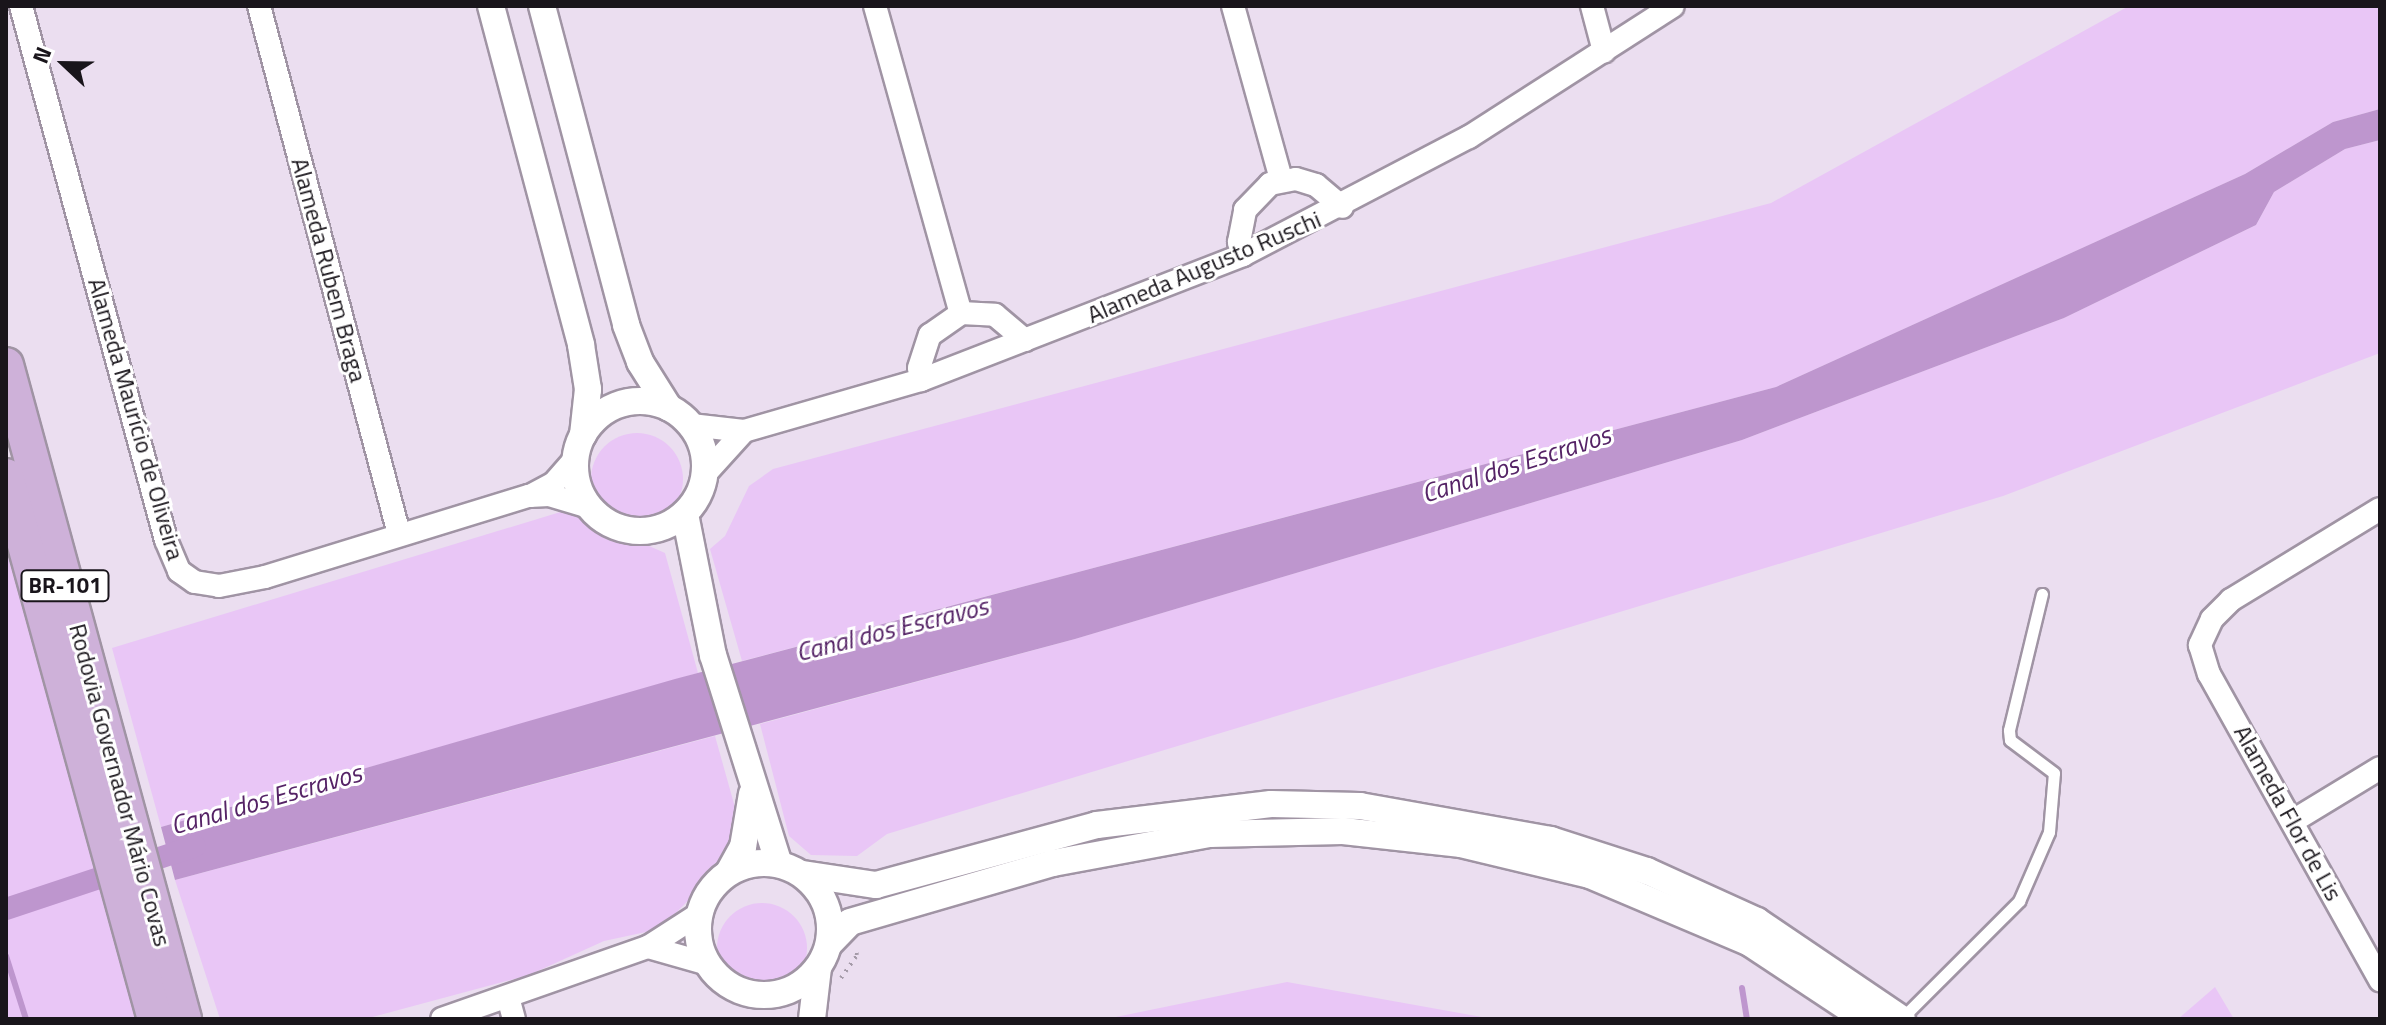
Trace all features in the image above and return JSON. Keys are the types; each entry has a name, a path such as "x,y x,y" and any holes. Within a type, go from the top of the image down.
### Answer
{"main road":[{"name":"Rodovia Governador Mário Covas","path":"6,365 113,812 151,949 184,1019"},
{"name":"Rodovia Governador Mário Covas","path":"6,476 113,812"},
{"name":"Rodovia Governador Mário Covas","path":"151,949 155,1019"}],"street":[{"name":"Alameda Maurício de Oliveira","path":"21,6 166,540 179,571 195,582 219,586 265,577 529,496 554,483 579,447"},
{"name":"Alameda Rubem Braga","path":"259,6 399,534"},
{"path":"491,6 581,345 588,389 579,447 578,484 589,507 624,530 675,520 705,474 744,431"},
{"path":"542,6 626,325 640,362 669,408"},
{"path":"875,6 961,313"},
{"path":"1233,6 1281,179"},
{"path":"1592,6 1604,51"},
{"name":"Alameda Augusto Ruschi","path":"691,425 744,431 921,380 1243,255 1342,207 1538,96 1673,6"},
{"path":"1243,255 1239,242 1245,210 1260,192 1281,179 1316,185 1342,207"},
{"path":"921,380 919,368 930,335 961,313 995,315 1025,340"},
{"path":"579,447 595,419 621,405 650,401 669,408 691,425 703,448 705,474"},
{"name":"Alameda Maurício de Oliveira","path":"529,496 549,495 589,507"},
{"name":"Alameda Flor de Lis","path":"2380,509 2231,600 2212,619 2200,645 2209,674 2380,980"},
{"path":"675,520 753,786 791,869 829,913 828,965"},
{"path":"2293,821 2380,768"},
{"path":"753,786 745,838 729,872 711,890 699,914 698,931 716,973 754,1019"},
{"path":"729,872 754,863 876,885 1097,825 1271,804 1360,806 1551,840 1647,871 1757,921 1902,1019"},
{"path":"812,1019 828,965 850,922 1039,866 1139,844 1246,831 1343,831 1461,844 1590,875 1750,943 1865,1019"},
{"path":"442,1019 511,1008 648,947 699,914"},
{"path":"648,947 767,996 796,988 828,965"}],"lane":[{"path":"1902,1019 2019,901 2049,832 2054,773 2010,740 2009,730 2042,594"}],"path":[{"path":"828,965 857,955 850,922"}],"shaded area":[{"path":"2129,6 2380,6 2380,109 2333,122 2245,174 1776,387 742,661 710,549 725,536 749,486 773,469 1771,203"},
{"path":"2380,140 2380,353 2003,496 887,834 857,856 811,855 789,836 760,724 1075,639 1742,440 2064,318 2256,225 2274,192 2345,149"},
{"path":"637,433 655,436 670,446 680,461 683,479 680,497 670,512 655,522 637,525 619,522 604,512 594,497 591,479 594,461 604,446 619,436"},
{"path":"567,510 665,553 698,673 161,827 112,648"},
{"path":"6,550 72,777 138,1019 6,1019"},
{"path":"715,736 745,843 660,929 604,941 529,975 365,1019 220,1019 175,880"},
{"path":"762,903 779,906 794,916 804,931 807,948 804,965 794,980 779,990 762,993 745,990 730,980 720,965 717,948 720,931 730,916 745,906"},
{"path":"1287,982 1493,1019 1106,1019"},
{"path":"2215,987 2234,1019 2178,1019"}],"water":[{"path":"2380,109 2380,140 2345,149 2274,192 2256,225 2064,318 1742,440 1075,639 175,880 161,827 675,679 1776,387 2245,174 2333,122"}],"waterway":[{"name":"Canal dos Escravos","path":"6,909 195,846"},
{"path":"6,956 26,1019"},
{"path":"1742,988 1747,1019"}]}
